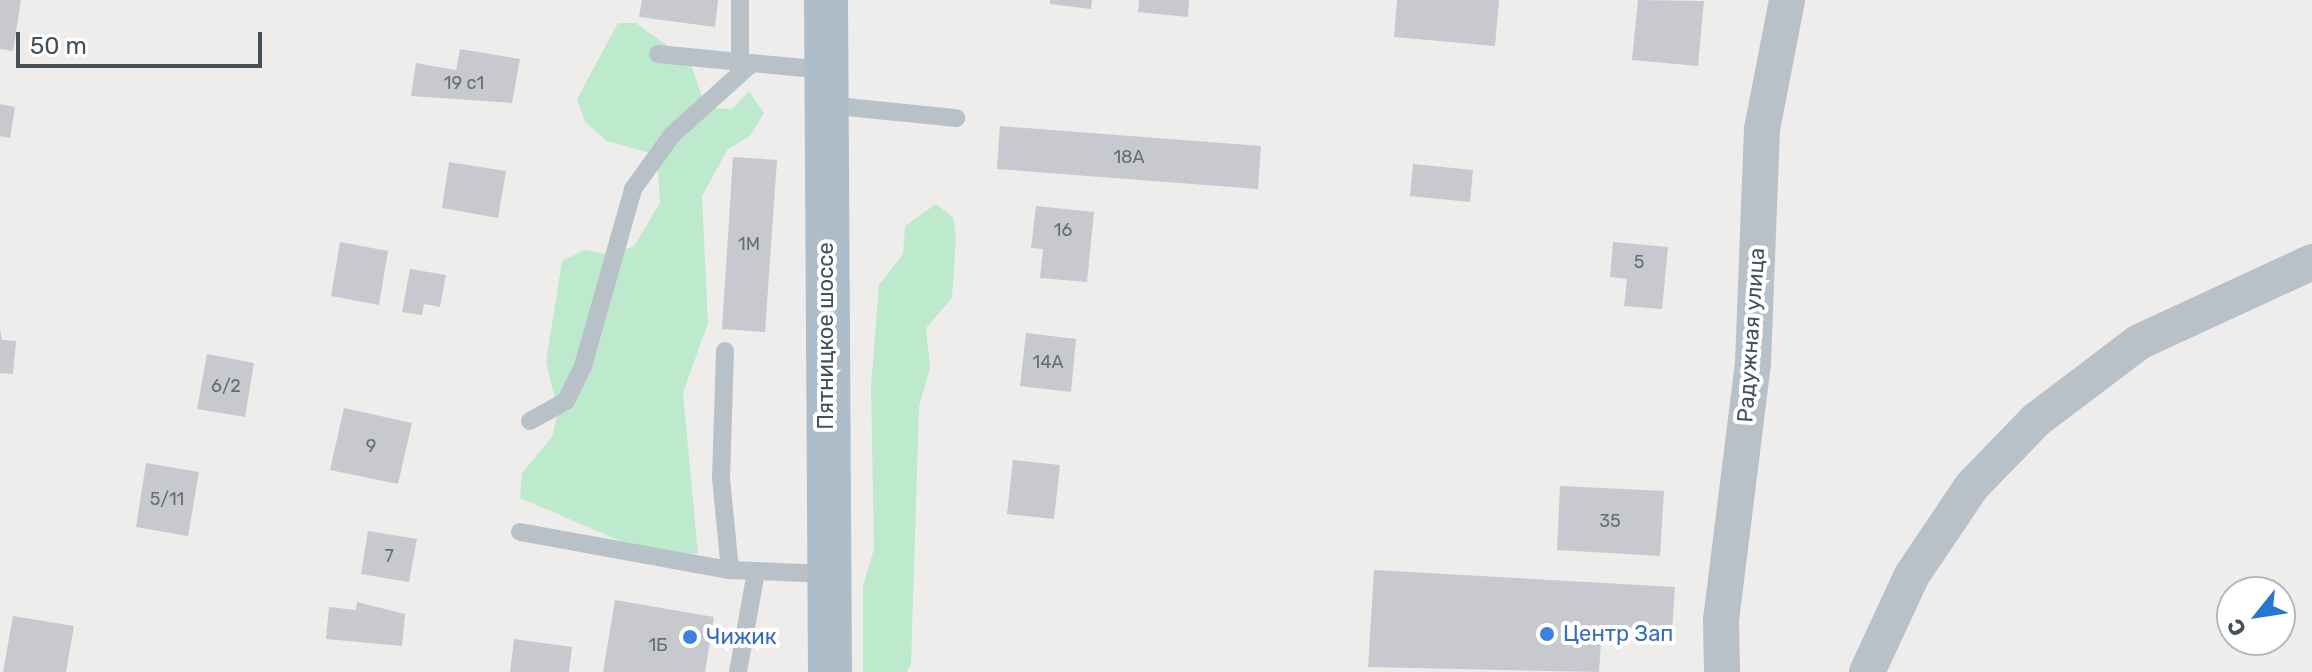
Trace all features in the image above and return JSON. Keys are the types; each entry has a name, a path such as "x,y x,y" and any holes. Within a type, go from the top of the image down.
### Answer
{"main road":[{"name":"Пятницкое шоссе","path":"826,0 824,88 830,672"}],"street":[{"name":"Радужная улица","path":"1722,672 1721,620 1753,363 1762,129 1787,0"},
{"path":"1867,672 1912,575 1972,486 2036,420 2139,342 2312,262"}],"lane":[{"path":"740,0 746,62"},
{"path":"658,54 746,62 824,88 956,118"},
{"path":"530,421 566,401 583,366 633,189 672,135 746,62"},
{"path":"725,351 721,478 730,570"},
{"path":"520,532 730,570 828,574"},
{"path":"738,672 756,572"}],"green space":[{"path":"618,23 636,23 690,62 706,108 732,109 749,91 764,113 750,136 728,149 702,196 708,323 683,393 698,554 644,551 520,498 522,473 552,437 558,412 546,362 562,261 585,250 610,255 634,246 660,203 657,155 607,141 585,122 577,99"},
{"path":"936,204 953,217 956,237 952,298 926,328 930,368 919,407 911,664 907,672 863,672 863,586 874,549 871,386 879,285 903,254 905,226"}],"building":[{"path":"0,0 21,0 13,51 0,49"},
{"path":"642,0 718,0 715,27 639,17"},
{"path":"1050,0 1092,0 1091,9 1050,4"},
{"path":"1139,0 1189,0 1188,17 1138,12"},
{"path":"1397,0 1499,0 1495,46 1394,37"},
{"path":"1638,0 1704,1 1698,66 1632,60"},
{"path":"460,49 520,59 512,103 411,96 416,63 456,70"},
{"path":"0,104 15,107 10,138 0,136"},
{"path":"1000,126 1261,146 1258,189 997,169"},
{"path":"733,157 777,160 765,332 722,329"},
{"path":"449,162 506,171 498,218 442,208"},
{"path":"1413,164 1473,170 1470,202 1410,196"},
{"path":"1036,206 1094,212 1087,282 1040,278 1043,249 1031,248"},
{"path":"340,242 388,251 379,305 331,296"},
{"path":"1613,242 1668,247 1662,309 1624,306 1627,279 1610,277"},
{"path":"410,269 446,275 440,307 424,304 422,315 402,312"},
{"path":"0,329 2,340 16,341 13,374 0,373"},
{"path":"1026,333 1076,339 1071,392 1020,386"},
{"path":"207,354 254,363 245,417 197,409"},
{"path":"344,408 412,423 398,484 330,470"},
{"path":"1013,460 1060,465 1054,519 1007,514"},
{"path":"146,463 199,472 188,536 136,527"},
{"path":"1560,486 1664,491 1660,556 1557,550"},
{"path":"368,531 417,539 409,582 361,574"},
{"path":"1374,570 1675,587 1672,630 1602,626 1599,672 1368,667"},
{"path":"615,600 714,617 705,672 603,672"},
{"path":"357,602 405,614 402,646 326,639 329,607 356,610"},
{"path":"13,616 74,626 66,672 3,672"},
{"path":"514,639 572,647 569,672 510,672"}],"place":[{"name":"Центр Зап","path":"1547,634"},
{"name":"Чижик","path":"690,637"}]}
